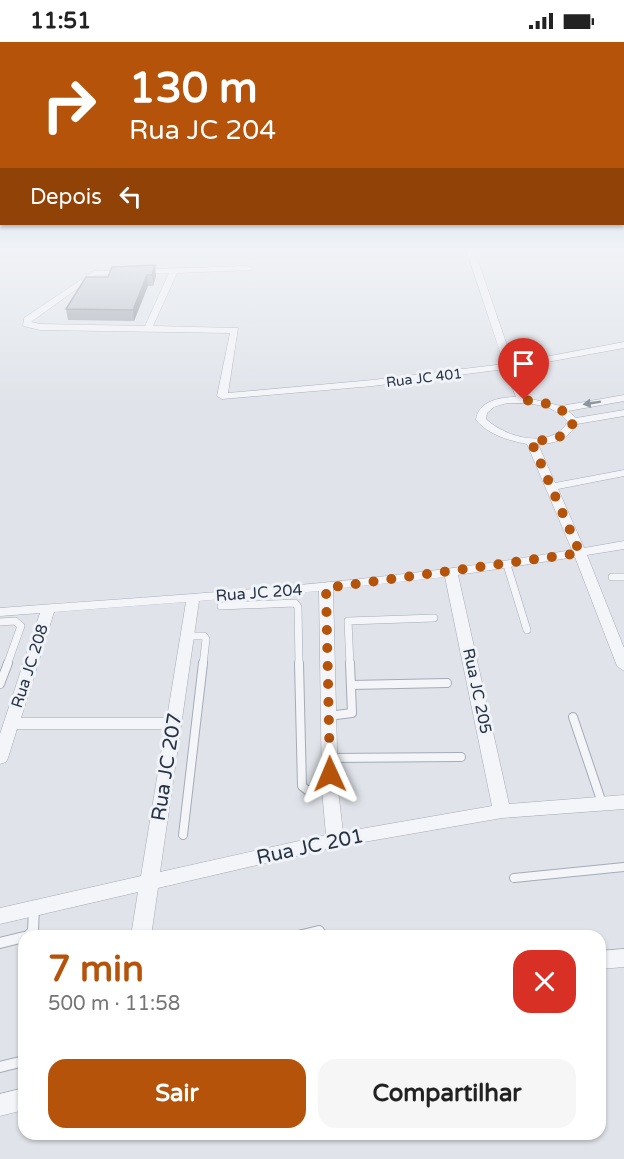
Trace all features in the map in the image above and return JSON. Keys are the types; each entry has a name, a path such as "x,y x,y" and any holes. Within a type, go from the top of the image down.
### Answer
{"street":[{"path":"54,301 27,320 26,324 40,327 148,328 160,301"},
{"path":"487,301 508,367 518,393 524,400"},
{"name":"Rua JC 401","path":"148,328 235,330 222,396 418,379 508,367 624,345"},
{"path":"560,409 624,398"},
{"path":"506,400 543,402 560,409 569,415 573,422 571,430 562,436 531,441 495,433 481,420 482,412 490,405 506,400"},
{"path":"573,422 624,413"},
{"path":"531,441 580,553 624,666"},
{"path":"551,487 624,473"},
{"name":"Rua JC 204","path":"0,612 326,588 507,565 624,545"},
{"name":"Rua JC 205","path":"451,572 502,811"},
{"path":"326,588 330,790 335,840"},
{"name":"Rua JC 207","path":"142,930 193,598"},
{"name":"Rua JC 208","path":"0,758 49,608"},
{"path":"11,724 175,723"},
{"name":"Rua JC 201","path":"0,916 335,840 502,811 624,802"},
{"path":"606,960 624,958"},
{"path":"0,1105 18,1100"}],"lane":[{"path":"507,565 527,630"},
{"path":"612,577 624,577"},
{"path":"221,606 288,602 295,603 298,607 302,786 306,790 330,790"},
{"path":"328,716 351,715 348,621 435,618"},
{"path":"0,622 15,621 21,626 0,684"},
{"path":"183,835 206,639 204,636 188,636"},
{"path":"351,685 447,683"},
{"path":"573,717 602,803"},
{"path":"329,758 461,757"},
{"path":"514,878 624,867"},
{"path":"33,930 34,909"},
{"path":"0,943 18,938"},
{"path":"0,1067 18,1062"}],"building":[{"path":"71,301 137,301 133,310 66,309"}],"route":[{"path":"330,774 326,588 507,565 580,553 531,441 562,436 571,430 573,422 569,415 560,409 543,402 524,400"}]}
